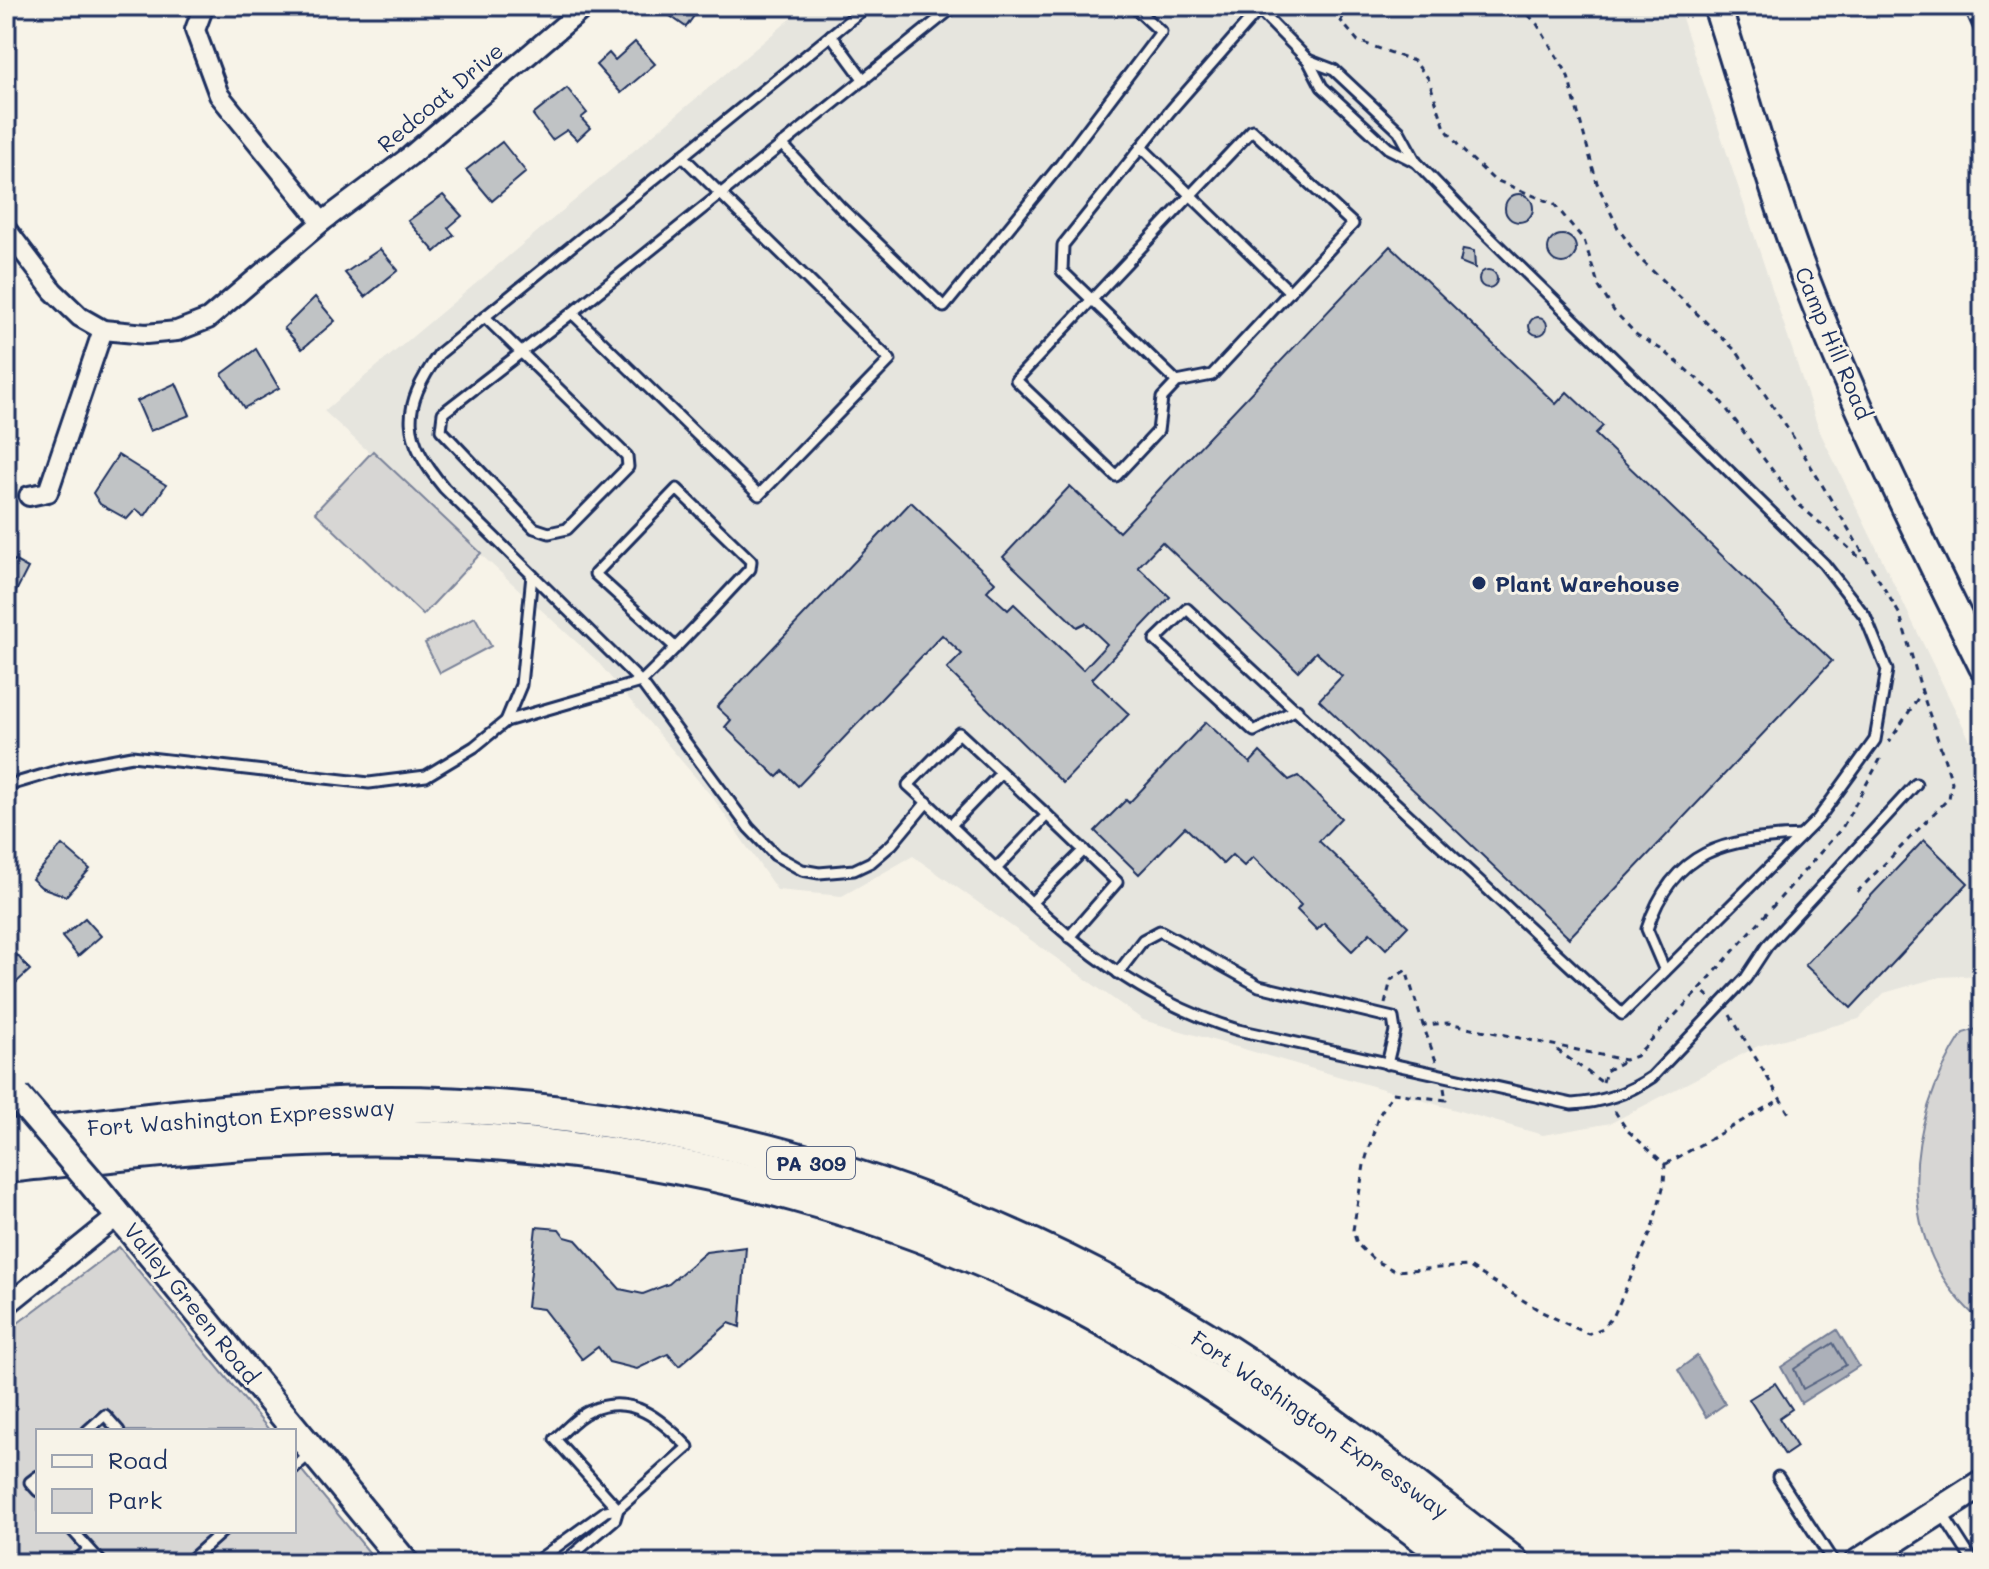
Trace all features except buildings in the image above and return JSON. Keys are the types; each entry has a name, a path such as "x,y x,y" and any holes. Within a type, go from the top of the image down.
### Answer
{"highway":[{"name":"Fort Washington Expressway","path":"6,1138 250,1112 368,1104 422,1105 567,1114 627,1123 801,1160 904,1193 1013,1237 1149,1307 1270,1383 1511,1563"},
{"name":"Fort Washington Expressway","path":"6,1165 195,1145 412,1138 609,1153 801,1193 905,1227 990,1262 1153,1346 1316,1456 1460,1563"}],"street":[{"path":"204,6 195,30 219,95 322,222"},
{"name":"Redcoat Drive","path":"6,229 53,291 80,317 103,330 146,334 177,331 208,319 322,222 410,156 586,6"},
{"name":"Camp Hill Road","path":"1717,6 1796,254 1919,536 1983,667"},
{"path":"29,496 48,492 103,330"},
{"name":"Valley Green Road","path":"11,1089 120,1214 281,1429"},
{"path":"6,1306 120,1214"},
{"name":"Valley Green Road","path":"304,1460 405,1563"},
{"path":"1858,1563 1983,1483"}],"lane":[{"path":"867,6 439,354 422,378 413,401 411,428 419,457 444,488 641,682 763,845 802,870 838,873 871,862 892,844 927,802"},
{"path":"485,317 520,354 627,456 628,467 567,529 549,533 534,528 441,430 443,413 520,354 572,313 955,6"},
{"path":"782,144 841,208 944,307 1061,164 1161,32 1133,6"},
{"path":"1177,382 1062,271 1063,245 1258,7 1308,60 1322,87 1388,148 1416,162"},
{"path":"831,35 864,80"},
{"path":"1297,709 1254,731 1155,640 1187,609 1297,709 1622,1014 1818,819 1875,740 1887,670 1865,616 1824,564 1603,351 1416,162 1399,131 1334,70 1308,60"},
{"path":"1252,130 1353,224 1212,375 1177,382 1162,398 1158,431 1116,476 1016,380 1191,196 1252,130"},
{"path":"1141,147 1290,292"},
{"path":"572,313 759,495 890,360 682,156"},
{"path":"6,786 67,768 132,756 369,783 426,776 474,747 506,721 641,682 676,648 750,569 751,561 677,489 595,574 676,648"},
{"path":"506,721 521,685 532,575"},
{"path":"1069,937 1117,882 959,733 908,785 1084,952 1151,995 1215,1023 1441,1077 1572,1104 1609,1098 1634,1089 1652,1077 1738,987 1767,946 1916,784"},
{"path":"951,825 1001,773"},
{"path":"996,869 1047,815"},
{"path":"1665,971 1647,929 1656,901 1679,873 1710,848 1757,838 1801,836"},
{"path":"1032,902 1084,850"},
{"path":"1118,973 1143,940 1160,931 1174,936 1223,969 1259,986 1393,1018 1395,1031 1387,1064"},
{"path":"563,1563 615,1519 618,1509 688,1447 659,1417 634,1407 613,1405 588,1411 555,1439 618,1509"},
{"path":"89,1429 105,1415 117,1429"},
{"path":"1778,1477 1834,1563"},
{"path":"534,1563 606,1511 618,1509"},
{"path":"1941,1510 1974,1563"},
{"path":"75,1533 102,1563"},
{"path":"187,1563 221,1533"},
{"path":"566,1538 577,1552"},
{"path":"74,1563 89,1549"}],"path":[{"path":"1345,6 1341,21 1358,41 1414,61 1428,78 1445,128 1461,149 1493,179 1554,204 1584,240 1590,264 1614,311 1637,335 1664,351 1716,395 1797,503 1858,556 1866,558 1737,352 1639,258 1618,228 1597,183 1567,73 1537,24 1520,6"},
{"path":"1382,1016 1391,980 1406,970 1446,1100 1393,1093 1378,1117 1364,1165 1353,1230 1357,1244 1374,1260 1395,1271 1468,1266 1567,1325 1588,1334 1603,1328 1614,1315 1651,1232 1664,1184 1665,1164"},
{"path":"1605,1089 1606,1071 1636,1056 1700,989"},
{"path":"1423,1025 1448,1023 1555,1048 1625,1060"},
{"path":"1555,1048 1603,1083"},
{"path":"1665,1164 1781,1099 1791,1117"},
{"path":"1613,1107 1627,1130 1665,1164"}],"shaded area":[{"path":"806,6 1678,6 1819,430 1983,767 1983,975 1940,977 1884,993 1859,1019 1758,1046 1611,1123 1543,1135 1143,1020 913,856 842,896 777,890 713,798 596,660 324,411"}],"green space":[{"path":"373,451 481,553 423,615 315,512"},
{"path":"475,617 491,646 440,673 425,643"},
{"path":"1983,1027 1983,1323 1953,1292 1933,1258 1921,1222 1916,1184 1919,1145 1928,1106 1943,1068 1963,1033"},
{"path":"119,1247 268,1429 36,1429 36,1533 296,1533 296,1463 378,1563 6,1563 6,1332"}],"water":[{"path":"1837,1330 1859,1366 1801,1403 1781,1367"},
{"path":"1697,1356 1725,1404 1706,1417 1678,1370"}],"railway":[{"path":"1966,6 1983,44"}],"place":[{"name":"Plant Warehouse","path":"1479,583"}]}
